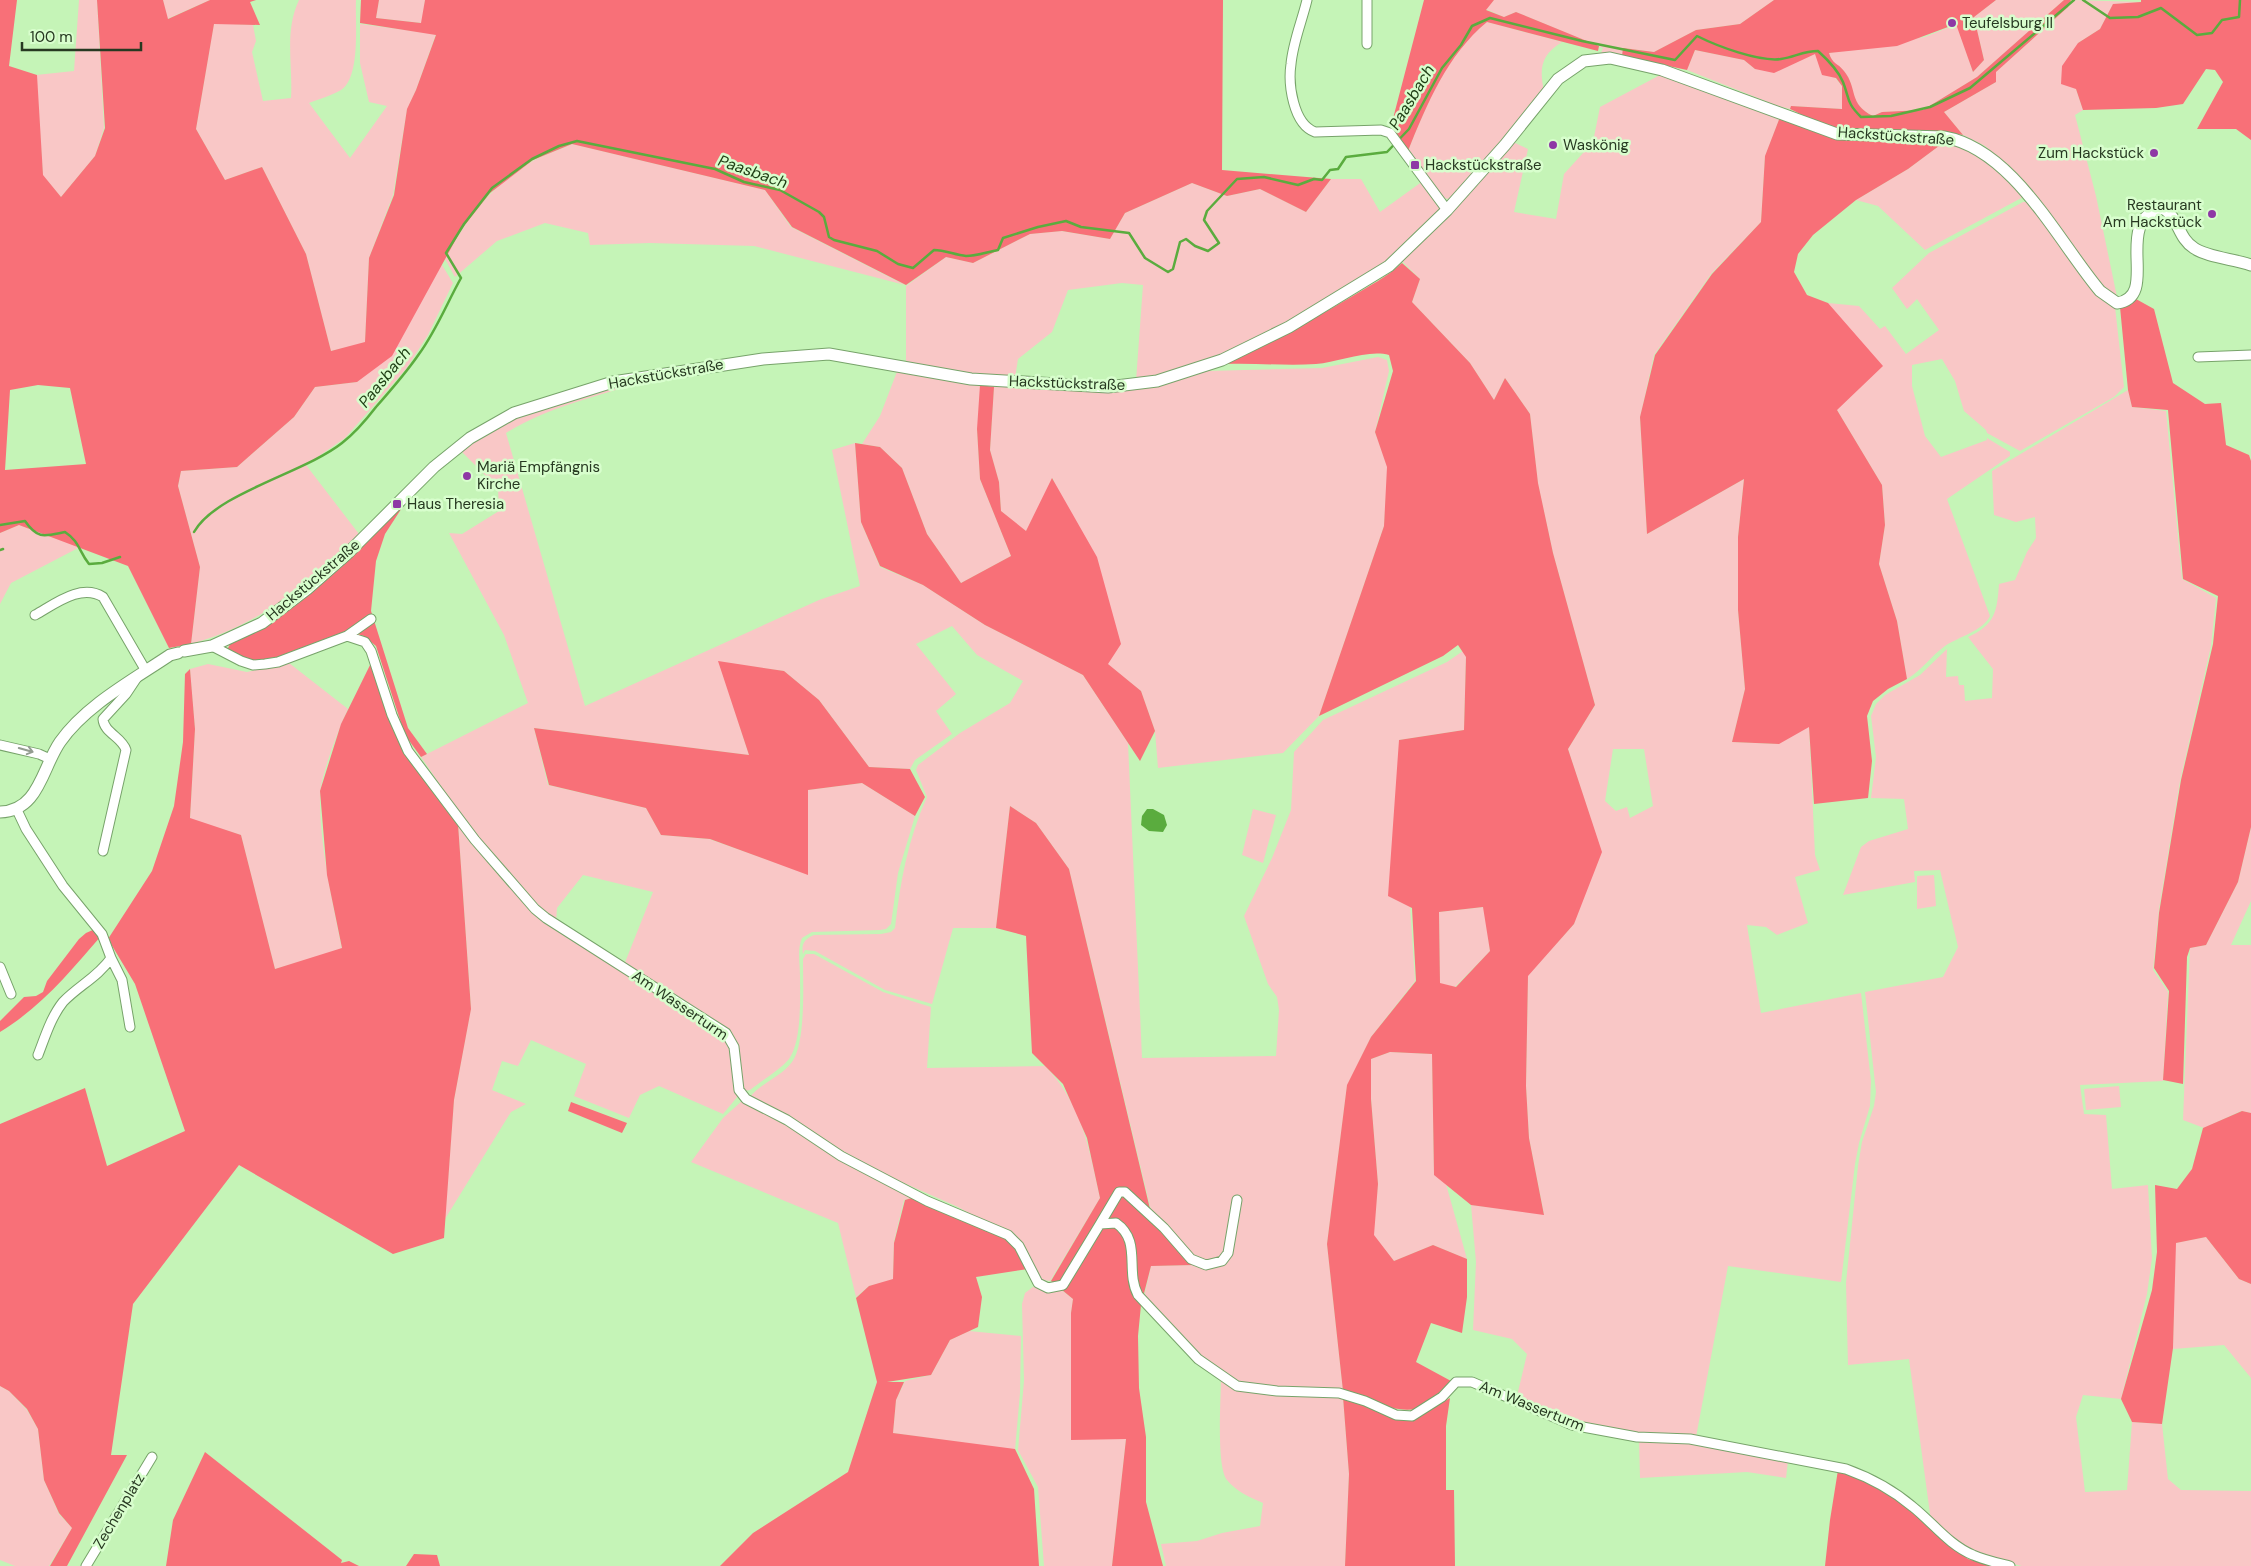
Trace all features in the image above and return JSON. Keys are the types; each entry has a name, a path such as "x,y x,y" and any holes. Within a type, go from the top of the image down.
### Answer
{"street":[{"path":"1307,0 1290,67 1298,119 1307,128 1315,132 1381,130 1397,141 1447,210"},
{"path":"1367,0 1367,44"},
{"name":"Hackstückstraße","path":"17,810 33,796 60,741 84,716 170,655 212,646 262,623 307,589 349,552 451,452 470,438 514,413 568,395 643,376 763,359 829,354 971,379 1108,388 1149,383 1222,360 1264,340 1340,298 1396,260 1447,210 1505,145 1563,74 1584,61 1610,58 1644,65 1690,79 1837,134 1944,137 1958,139 1976,147 1997,161 2016,181 2100,292 2117,303 2126,302 2132,295 2138,281 2136,241 2140,226 2145,218 2155,210 2164,208 2171,213 2182,236 2194,248 2211,255 2233,258 2251,265"},
{"path":"2198,357 2251,355"},
{"path":"35,615 65,598 85,591 95,592 103,597 142,674 132,688 103,719 107,729 124,743 126,750 103,851"},
{"path":"212,646 253,665 278,662 346,636 371,619"},
{"name":"Am Wasserturm","path":"346,636 354,637 368,645 384,695 404,742 420,769 475,840 535,909 546,918 726,1033 734,1047 739,1090 746,1099 782,1117 841,1156 901,1187 1008,1235 1019,1246 1038,1283 1044,1287 1056,1288 1063,1284 1100,1224 1114,1196 1119,1192 1125,1192 1164,1228 1191,1259 1201,1265 1212,1265 1222,1261 1228,1253 1237,1200"},
{"path":"0,745 40,754 50,759"},
{"path":"0,812 17,810 63,886 102,934 122,980 130,1027"},
{"path":"38,1055 52,1020 63,1002 96,976 111,958"},
{"path":"0,967 11,994"},
{"name":"Am Wasserturm","path":"1100,1224 1113,1222 1126,1232 1134,1254 1135,1287 1145,1303 1198,1360 1237,1386 1277,1392 1339,1393 1366,1401 1396,1415 1412,1416 1442,1397 1456,1382 1472,1382 1572,1425 1637,1436 1690,1439 1846,1469 1888,1488 1913,1507 1946,1538 1973,1555 2010,1566"},
{"name":"Zechenplatz","path":"86,1566 152,1457"}],"shaded area":[{"path":"0,0 17,0 9,66 37,75 43,175 61,197 95,156 105,128 97,0 163,0 168,19 210,0 256,0 250,2 260,25 214,24 196,129 225,180 262,167 306,254 331,351 365,342 369,258 394,195 407,109 436,35 360,23 361,0 379,0 376,18 421,23 425,0 1223,0 1222,170 1331,179 1306,212 1260,189 1227,196 1192,183 1125,213 1110,239 1062,231 1030,234 973,263 946,257 906,285 792,227 765,190 572,144 533,160 490,193 461,230 392,356 357,382 315,387 294,417 237,467 181,471 178,486 200,567 191,644 169,648 128,566 19,525 0,533","holes":["38,385 70,388 86,464 5,470 10,390"]},
{"path":"79,0 97,0 104,128 95,156 61,197 43,176 36,75 74,71"},
{"path":"163,0 210,0 167,19"},
{"path":"299,0 356,0 356,48 352,74 341,90 309,103 350,158 387,106 369,102 360,63 360,24 436,34 407,110 393,195 369,258 365,343 331,351 306,254 262,167 225,180 196,129 214,23 253,25 256,41 252,52 263,101 291,98 290,36 294,12"},
{"path":"379,0 425,0 422,23 376,18"},
{"path":"1424,0 1494,0 1486,10 1504,17 1516,12 1599,46 1598,51 1487,22 1460,49 1449,65 1431,98 1408,151 1390,130"},
{"path":"1494,0 1774,0 1740,24 1696,30 1654,52 1624,48 1622,56 1601,53 1603,48 1516,12 1504,17 1486,9"},
{"path":"1774,0 1996,0 1974,17 1984,60 1973,72 1956,24 1897,46 1829,53 1833,61 1842,68 1848,77 1860,106 1873,116 1882,112 1923,110 1977,77 2064,0 2071,0 2068,7 1996,72 1996,82 1944,112 1963,135 1930,131 1879,132 1846,130 1829,127 1790,109 1791,106 1842,109 1842,86 1836,78 1822,75 1815,54 1774,73 1755,69 1744,60 1695,50 1687,70 1622,56 1623,48 1654,52 1696,30 1740,24"},
{"path":"1996,0 2064,0 1977,77 1923,110 1882,112 1873,116 1859,106 1848,77 1830,57 1829,53 1925,37 1957,24 1973,72 1984,60 1974,17"},
{"path":"2071,0 2142,2 2113,4 2100,29 2078,43 2076,89 2083,110 2075,115 2096,196 2117,297 2100,287 2026,186 1985,146 1963,135 1944,112 1996,82 1996,72 2068,7"},
{"path":"2141,0 2251,0 2251,140 2236,129 2197,129 2223,82 2215,70 2206,69 2183,104 2156,108 2083,110 2076,89 2061,84 2062,66 2078,43 2100,29 2113,4 2141,2"},
{"path":"1487,22 1562,42 1550,52 1543,63 1544,91 1456,194 1448,199 1441,197 1408,151 1431,98 1449,64 1460,49"},
{"path":"1695,50 1744,60 1755,69 1797,61 1815,54 1842,86 1842,109 1791,106 1790,109 1778,106 1687,70"},
{"path":"1662,74 1780,117 1765,157 1761,222 1711,274 1654,355 1640,418 1647,534 1744,479 1738,537 1738,610 1745,689 1732,742 1778,744 1809,726 1815,855 1820,870 1795,877 1808,923 1777,935 1766,927 1747,925 1761,1013 1861,993 1871,1081 1870,1106 1855,1164 1841,1282 1728,1266 1696,1437 1629,1433 1558,1417 1517,1396 1527,1354 1512,1339 1473,1330 1476,1262 1471,1205 1544,1214 1529,1138 1526,1086 1528,975 1574,924 1596,835 1568,749 1595,705 1553,553 1538,484 1530,414 1505,378 1494,400 1470,363 1412,302 1420,279 1401,260 1513,142 1528,149 1514,212 1556,219 1564,174 1593,142 1600,107","holes":["1613,749 1644,749 1653,806 1630,818 1627,807 1616,811 1605,801"]},
{"path":"1780,117 1828,135 1947,140 1908,169 1856,200 1813,235 1798,254 1794,272 1807,295 1828,303 1883,366 1837,410 1882,485 1885,525 1879,564 1897,621 1907,679 1888,689 1873,701 1867,716 1872,761 1868,798 1814,804 1809,727 1779,744 1732,742 1745,689 1738,610 1738,537 1744,479 1647,534 1640,417 1655,355 1712,274 1761,222 1765,156"},
{"path":"1947,140 1984,155 2025,196 1925,250 1878,206 1856,200 1908,169"},
{"path":"572,144 765,190 791,227 905,285 754,246 650,243 590,245 588,233 545,223 497,241 455,277 445,259 462,230 482,204 505,180 519,170 538,159"},
{"path":"1331,179 1361,179 1380,212 1423,181 1443,209 1386,264 1287,322 1192,368 1136,381 1143,285 1122,283 1068,290 1052,332 1018,359 1015,378 961,373 906,362 906,286 946,257 973,263 1030,234 1061,231 1110,239 1125,213 1192,183 1227,196 1260,189 1306,212"},
{"path":"2023,202 2028,202 2115,307 2124,387 2114,397 2020,451 1987,433 1964,411 1955,381 1942,359 1912,365 1912,386 1925,436 1941,457 1987,440 1987,438 2010,452 2010,456 1947,499 1990,616 1976,630 1945,646 1907,679 1897,621 1879,564 1885,525 1882,485 1837,410 1828,303 1859,306 1880,329 1885,326 1906,354 1939,330 1917,299 1907,309 1892,288 1929,253"},
{"path":"1402,263 1420,279 1412,302 1470,363 1494,400 1505,378 1530,414 1538,483 1553,553 1595,705 1568,749 1602,852 1574,924 1528,976 1526,1086 1529,1138 1544,1215 1471,1205 1434,1175 1432,1054 1390,1052 1371,1059 1371,1099 1378,1184 1374,1235 1394,1261 1433,1245 1467,1259 1467,1297 1462,1333 1431,1323 1416,1362 1451,1381 1425,1405 1416,1409 1406,1410 1384,1406 1343,1391 1327,1244 1347,1085 1371,1037 1416,981 1412,908 1388,896 1399,740 1464,730 1466,657 1458,645 1443,656 1319,716 1384,526 1387,467 1375,432 1393,371 1389,355 1363,355 1316,364 1226,364 1320,315 1378,281","holes":["1483,907 1490,951 1456,987 1440,983 1439,912"]},
{"path":"442,265 453,283 428,335 406,369 345,438 306,465 359,534 321,570 282,601 239,626 191,644 200,567 178,486 181,471 237,467 294,417 315,387 357,382"},
{"path":"2136,299 2154,309 2173,383 2205,404 2221,403 2226,445 2249,455 2251,461 2251,827 2238,882 2206,945 2190,948 2187,957 2183,1084 2163,1080 2169,991 2154,968 2159,913 2181,780 2213,644 2218,596 2183,579 2168,410 2132,407 2128,390 2120,307"},
{"path":"1378,357 1387,360 1389,371 1375,432 1388,467 1384,526 1319,716 1283,753 1158,768 1155,731 1141,691 1107,664 1053,478 1026,532 1001,511 999,482 990,450 994,387 977,429 980,479 1011,556 961,583 927,534 902,468 880,447 862,444 880,416 898,369 954,380 1166,382 1208,371 1322,368"},
{"path":"645,381 556,409 506,433 585,706 819,600 860,586 832,450 855,443 861,522 880,567 923,585 985,625 1083,675 1128,743 1142,1058 1276,1056 1279,1010 1277,997 1268,984 1244,916 1272,858 1291,810 1294,752 1323,720 1447,662 1463,651 1466,657 1464,730 1399,740 1415,981 1371,1037 1347,1086 1327,1244 1343,1391 1238,1383 1200,1358 1144,1297 1151,1266 1195,1265 1151,1210 1069,869 1036,823 1010,806 996,928 953,928 932,1004 885,990 815,951 805,950 803,954 804,942 814,935 881,934 891,932 895,928 899,894 906,861 920,813 927,797 916,770 918,765 960,733 1010,703 1023,681 977,655 952,626 916,644 956,694 936,711 952,734 915,760 910,769 869,767 819,700 784,671 719,662 749,755 534,728 548,785 646,808 661,835 709,839 808,874 808,790 862,783 915,816 898,873 891,924 886,929 880,930 812,932 802,938 799,952 799,1019 793,1051 789,1059 780,1068 750,1090 744,1091 732,1035 624,965 653,892 583,875 557,908 556,922 541,911 473,833 421,757 528,703 504,635 449,533 462,534 499,511 498,488 460,450 516,416 613,387"},
{"path":"980,385 994,387 990,450 999,482 1001,511 1026,531 1052,478 1097,557 1121,644 1108,664 1141,691 1155,731 1140,761 1083,675 985,625 923,585 880,566 861,522 855,443 880,447 902,468 927,534 961,583 1011,556 980,479 977,429"},
{"path":"2128,390 2132,407 2166,411 2182,579 2216,598 2211,646 2180,781 2159,909 2153,970 2168,992 2163,1081 2080,1085 2084,1114 2106,1115 2112,1189 2148,1185 2152,1258 2147,1294 2121,1399 2083,1395 2076,1417 2085,1492 2127,1490 2132,1422 2162,1424 2168,1479 2181,1490 2251,1491 2251,1566 2022,1566 1974,1554 1931,1521 1909,1359 1848,1365 1846,1283 1858,1166 1862,1142 1874,1106 1876,1092 1865,992 1943,977 1958,947 1940,870 1914,871 1915,882 1843,895 1861,847 1869,841 1908,829 1904,799 1871,798 1876,757 1871,716 1876,704 1885,695 1920,675 1947,649 1946,677 1958,676 1959,685 1964,685 1965,701 1992,698 1993,669 1968,637 1984,628 1989,622 1995,610 1999,584 2015,580 2027,552 2036,538 2035,517 2016,522 1994,515 1992,471"},
{"path":"407,500 385,534 376,561 371,611 408,728 427,754 421,757 405,735 376,646 364,636 346,631 277,657 253,661 227,650 230,644 258,630"},
{"path":"19,525 80,547 11,583 0,604 0,533"},
{"path":"372,661 398,739 458,824 471,1009 454,1100 444,1238 393,1254 239,1165 133,1304 111,1455 127,1455 67,1566 50,1566 72,1528 59,1513 44,1480 38,1429 27,1409 9,1391 0,1386 0,1124 85,1088 107,1166 185,1131 135,984 108,939 152,871 174,806 183,742 185,674 190,669 195,729 190,818 241,835 275,969 342,948 327,875 320,791 341,724"},
{"path":"718,661 784,671 819,700 869,767 910,769 925,797 915,816 862,783 808,790 808,875 710,839 661,835 646,808 549,785 534,728 749,755"},
{"path":"289,663 348,709 327,763 320,793 324,852 342,949 275,969 241,835 190,819 195,729 190,669 208,664 247,672"},
{"path":"1010,806 1036,823 1069,869 1150,1209 1146,1211 1194,1265 1151,1266 1141,1305 1138,1336 1139,1388 1146,1437 1146,1502 1163,1566 1112,1566 1126,1439 1071,1440 1071,1313 1073,1299 1051,1281 1100,1198 1087,1138 1063,1084 1032,1053 1026,936 996,928"},
{"path":"1147,809 1153,809 1164,815 1167,825 1163,832 1149,831 1141,825 1142,816"},
{"path":"1253,809 1276,815 1263,863 1242,855"},
{"path":"458,824 527,907 725,1036 738,1096 723,1114 659,1086 640,1095 629,1118 574,1096 586,1064 531,1040 518,1066 502,1061 492,1090 526,1104 511,1112 445,1219 454,1100 471,1008"},
{"path":"2251,827 2251,901 2231,945 2251,945 2251,1113 2241,1111 2204,1128 2183,1120 2190,948 2206,945 2238,882"},
{"path":"1934,875 1936,906 1917,909 1917,876"},
{"path":"1484,907 1490,951 1455,987 1440,984 1439,912"},
{"path":"95,929 101,936 66,976 29,1012 0,1032 0,1021 24,997 36,996 43,992 47,981 79,939"},
{"path":"806,954 814,954 883,992 931,1007 927,1068 1045,1066 1058,1081 1076,1111 1088,1144 1100,1198 1050,1281 1036,1279 1023,1244 958,1207 879,1172 750,1097 787,1067 792,1062 796,1053 802,1028 803,959"},
{"path":"1390,1052 1432,1054 1434,1174 1446,1184 1467,1259 1433,1245 1394,1261 1373,1235 1378,1184 1371,1098 1371,1059"},
{"path":"2119,1086 2121,1107 2086,1110 2084,1089"},
{"path":"742,1101 783,1121 918,1196 904,1200 894,1241 893,1280 869,1286 856,1297 838,1223 691,1162 723,1118"},
{"path":"571,1102 627,1123 622,1133 568,1111"},
{"path":"2242,1111 2251,1113 2251,1284 2239,1279 2206,1237 2176,1243 2173,1348 2162,1424 2132,1422 2121,1399 2152,1290 2157,1252 2155,1185 2177,1189 2192,1169 2203,1128"},
{"path":"918,1196 957,1212 1019,1246 1028,1269 976,1277 982,1297 978,1327 950,1340 931,1375 887,1382 904,1382 896,1400 893,1433 1015,1449 1034,1489 1039,1566 720,1566 753,1533 848,1472 877,1382 856,1298 869,1286 893,1279 894,1243 905,1200"},
{"path":"2206,1237 2239,1279 2251,1284 2251,1378 2224,1345 2173,1349 2175,1243"},
{"path":"1033,1287 1048,1290 1060,1289 1073,1299 1071,1313 1071,1439 1126,1439 1112,1566 1044,1566 1038,1487 1018,1450 1024,1381 1022,1304 1025,1293"},
{"path":"969,1331 1021,1336 1020,1393 1015,1450 893,1433 896,1400 905,1381 931,1375 950,1340"},
{"path":"1221,1378 1237,1388 1343,1397 1349,1474 1345,1566 1166,1566 1161,1544 1197,1541 1222,1533 1260,1526 1263,1503 1239,1491 1227,1480 1221,1461"},
{"path":"0,1386 9,1391 27,1410 38,1429 44,1480 59,1514 72,1528 49,1566 15,1566 0,1560"},
{"path":"1343,1397 1396,1419 1413,1420 1450,1398 1446,1426 1446,1490 1454,1490 1455,1566 1345,1566 1349,1474"},
{"path":"1639,1439 1688,1442 1788,1461 1786,1478 1747,1472 1640,1478"},
{"path":"205,1452 342,1560 341,1563 349,1561 359,1566 166,1566 173,1520"},
{"path":"1838,1470 1864,1478 1885,1491 1910,1509 1968,1559 1993,1566 1825,1566"},
{"path":"414,1554 437,1555 440,1566 406,1566"}],"waterway":[{"name":"Paasbach","path":"194,532 205,518 221,506 262,484 326,454 342,443 360,426 414,361 441,317 461,278 446,253 464,224 492,188 532,159 559,146 577,141 715,169 744,182 780,190 819,212 824,217 829,237 834,240 877,251 898,264 913,268 934,250 966,256 978,255 998,250 1003,238 1038,227 1066,221 1081,227 1129,233 1145,258 1168,272 1173,269 1180,242 1186,239 1195,246 1208,251 1219,243 1204,220 1207,211 1237,179 1264,177 1298,185 1314,179 1322,180 1330,170 1338,169 1346,157 1387,152 1409,129 1442,68 1461,45 1472,26 1490,18 1582,41 1675,60 1697,36 1715,44 1761,58 1781,59 1818,51 1838,73 1851,104 1861,117 1891,116 1930,107 1970,88 2074,0"},
{"name":"Paasbach","path":"2083,0 2110,18 2138,17 2161,8 2197,35 2212,33 2222,20 2239,17 2240,0"},
{"name":"Paasbach","path":"0,525 25,521 38,534 52,535 65,532 76,543 89,564 102,563 120,557"}],"place":[{"name":"Teufelsburg II","path":"1952,23"},
{"name":"Waskönig","path":"1553,145"},
{"name":"Zum Hackstück","path":"2154,153"},
{"name":"Hackstückstraße","path":"1415,165"},
{"name":"Restaurant Am Hackstück","path":"2212,214"},
{"name":"Mariä Empfängnis Kirche","path":"467,476"},
{"name":"Haus Theresia","path":"397,504"}]}
